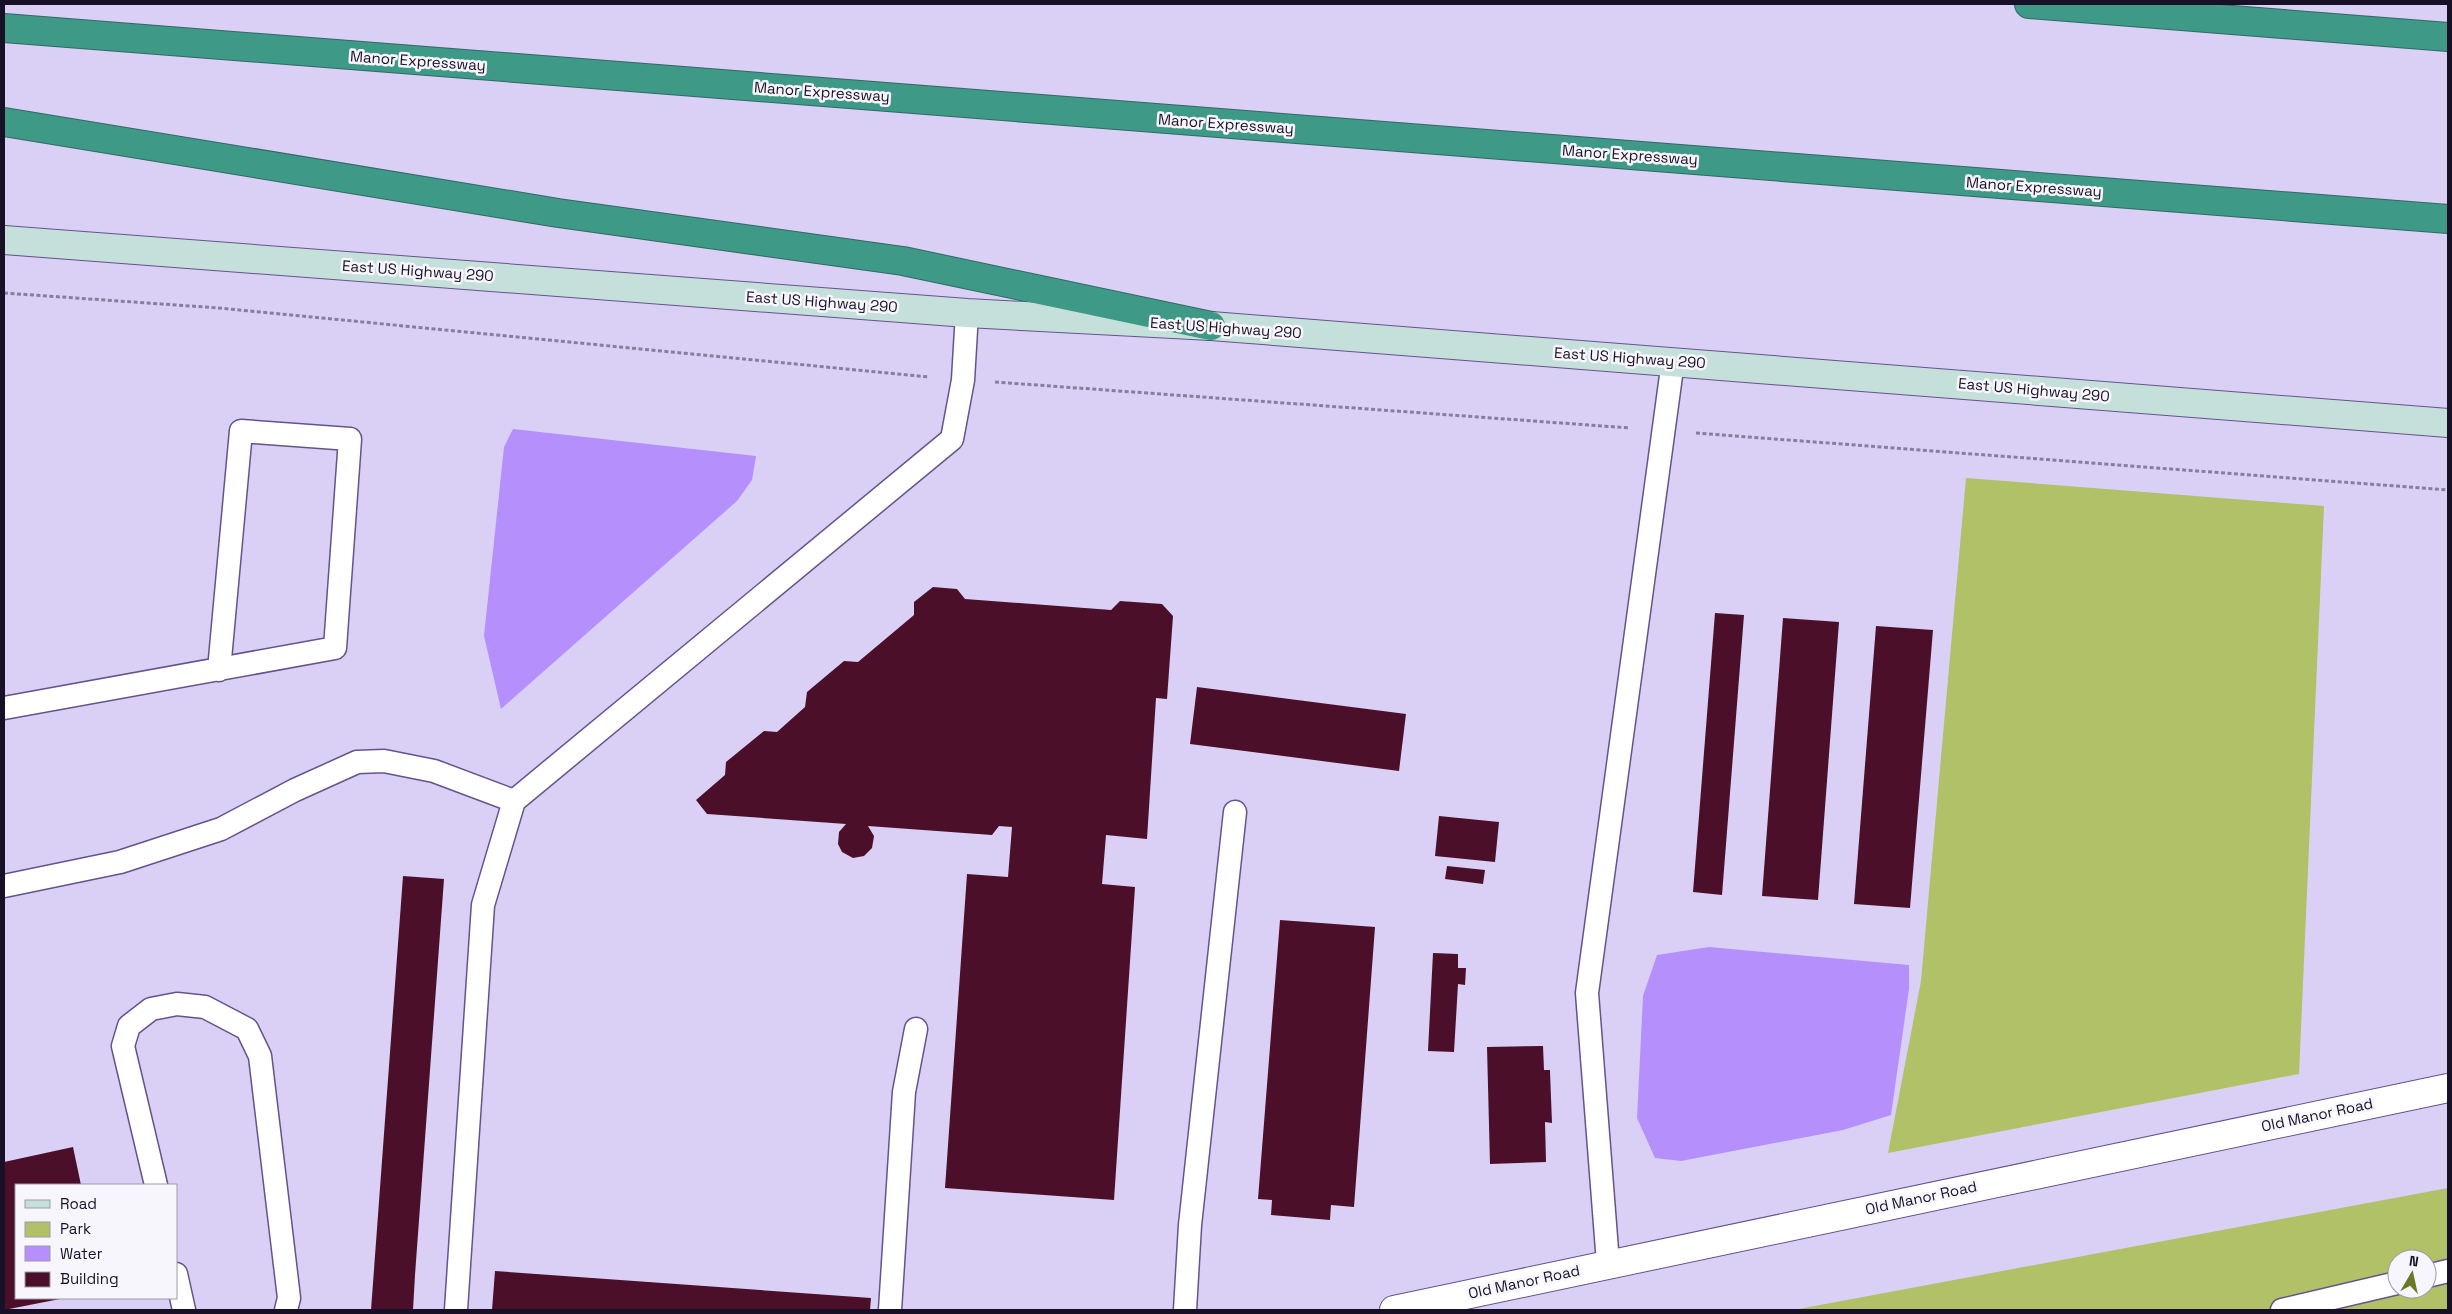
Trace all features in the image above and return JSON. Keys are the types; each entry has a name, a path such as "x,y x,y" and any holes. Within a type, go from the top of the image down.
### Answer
{"highway":[{"path":"2029,4 2448,37"},
{"name":"Manor Expressway","path":"4,28 2448,220"},
{"path":"4,122 558,213 903,261 1210,326"}],"main road":[{"name":"East US Highway 290","path":"4,240 967,313 1210,326 2448,423"}],"street":[{"name":"Old Manor Road","path":"1394,1310 1608,1263 2448,1088"}],"lane":[{"path":"456,1310 483,905 514,801 952,439 963,380 967,313"},
{"path":"1608,1263 1587,993 1673,361"},
{"path":"4,708 219,670 335,648 350,439 241,431 219,670"},
{"path":"4,886 120,862 221,829 295,790 357,762 384,761 434,771 514,801"},
{"path":"1185,1310 1190,1225 1236,812"},
{"path":"156,1184 123,1046 129,1026 152,1009 177,1004 205,1007 247,1029 260,1056 289,1298 286,1310"},
{"path":"890,1310 904,1092 916,1029"},
{"path":"178,1283 184,1310"},
{"path":"2282,1310 2387,1285"}],"path":[{"path":"4,293 219,308 963,380 1664,430 2448,490"}],"green space":[{"path":"1966,478 2324,506 2299,1074 1888,1153 1921,981"},
{"path":"2448,1188 2448,1310 1793,1310"}],"water":[{"path":"513,429 756,456 752,480 737,501 501,709 484,636 504,447"},
{"path":"1709,947 1909,965 1909,989 1891,1115 1843,1130 1681,1161 1655,1158 1637,1118 1643,996 1657,955"}],"building":[{"path":"933,587 957,589 965,599 1111,610 1120,601 1162,604 1173,616 1167,699 1156,698 1147,839 1106,835 1102,884 1135,887 1114,1200 945,1188 967,874 1008,877 1012,827 999,826 992,835 868,826 874,836 872,848 864,856 853,858 842,852 838,844 839,832 846,824 707,814 696,800 725,775 726,762 764,731 777,732 805,707 807,692 844,661 858,662 914,615 914,602"},
{"path":"1715,613 1744,615 1722,895 1693,892"},
{"path":"1783,618 1839,622 1818,900 1762,896"},
{"path":"1876,626 1933,630 1910,908 1854,904"},
{"path":"1197,687 1406,714 1399,771 1190,744"},
{"path":"1439,816 1499,822 1495,862 1435,856"},
{"path":"1447,866 1485,870 1483,884 1445,879"},
{"path":"403,876 444,879 413,1310 371,1310"},
{"path":"1280,920 1375,927 1354,1207 1331,1205 1330,1220 1271,1215 1272,1200 1258,1199"},
{"path":"1433,953 1458,954 1458,968 1466,968 1465,985 1458,984 1454,1052 1428,1051"},
{"path":"1543,1046 1544,1070 1550,1070 1552,1123 1545,1122 1546,1162 1490,1164 1487,1047"},
{"path":"73,1147 81,1184 15,1184 15,1299 60,1299 4,1310 4,1162"},
{"path":"495,1271 871,1298 870,1310 492,1310"}]}
